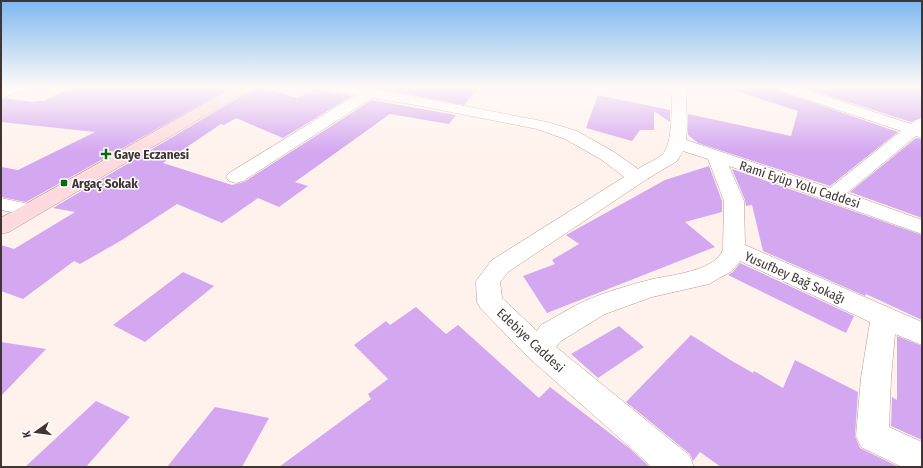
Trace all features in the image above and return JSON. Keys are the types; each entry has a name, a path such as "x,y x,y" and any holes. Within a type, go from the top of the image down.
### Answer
{"main road":[{"path":"1,227 206,109"}],"street":[{"path":"236,177 345,109"},
{"path":"458,109 541,125 571,135 608,156 637,177"},
{"path":"677,143 679,109"},
{"path":"854,109 919,129"},
{"path":"833,195 919,129"},
{"name":"Rami Eyüp Yolu Caddesi","path":"677,143 716,157 764,171 922,227"},
{"name":"Edebiye Caddesi","path":"677,143 671,157 637,177 500,266 488,281 490,302 538,349 677,467"},
{"name":"Yusufbey Bağ Sokağı","path":"716,157 734,201 734,249 922,334"},
{"path":"1,204 31,210"},
{"path":"538,349 551,333 596,307 648,289 700,278 724,265 732,256 734,249"},
{"path":"884,317 876,378 872,436 922,459"}],"building":[{"path":"1,109 193,109 26,202 1,197 1,167 18,170 95,132 1,122"},
{"path":"220,109 331,109 283,138 236,118 224,125 221,124 163,163 232,185 244,182 358,109 422,109 456,115 449,124 390,114 295,182 308,186 279,207 258,198 222,223 177,204 122,240 80,264 74,261 23,299 1,291 1,245 14,249 75,212 53,208"},
{"path":"593,109 670,110 670,122 654,111 654,130 640,130 632,141 586,128"},
{"path":"791,109 831,109 898,132 830,186 698,143 688,135 688,114 791,136 798,111"},
{"path":"870,109 922,109 922,117 911,122"},
{"path":"916,138 922,139 922,218 850,192"},
{"path":"709,166 722,201 722,212 685,222 715,247 547,313 523,276 555,264 552,260 579,244 566,235 665,180"},
{"path":"732,169 922,235 922,320 866,294 865,296 763,251 752,205 746,206"},
{"path":"740,263 854,316 846,333 728,275 733,272"},
{"path":"183,272 214,286 145,342 113,325"},
{"path":"416,307 446,334 458,325 539,398 550,387 629,448 650,467 279,467 371,399 368,394 388,379 354,345 386,321 390,325"},
{"path":"619,326 644,347 598,378 571,354"},
{"path":"691,335 732,361 753,373 754,371 783,388 795,360 858,392 855,436 860,448 899,467 721,467 700,452 693,461 690,454 626,402"},
{"path":"897,336 922,346 922,440 891,426 892,397 897,400"},
{"path":"1,342 46,349 1,396"},
{"path":"96,401 130,417 86,467 25,467"},
{"path":"215,407 269,418 242,467 167,467"}],"place":[{"name":"Gaye Eczanesi","path":"106,154"},
{"name":"Argaç Sokak","path":"64,183"}]}
